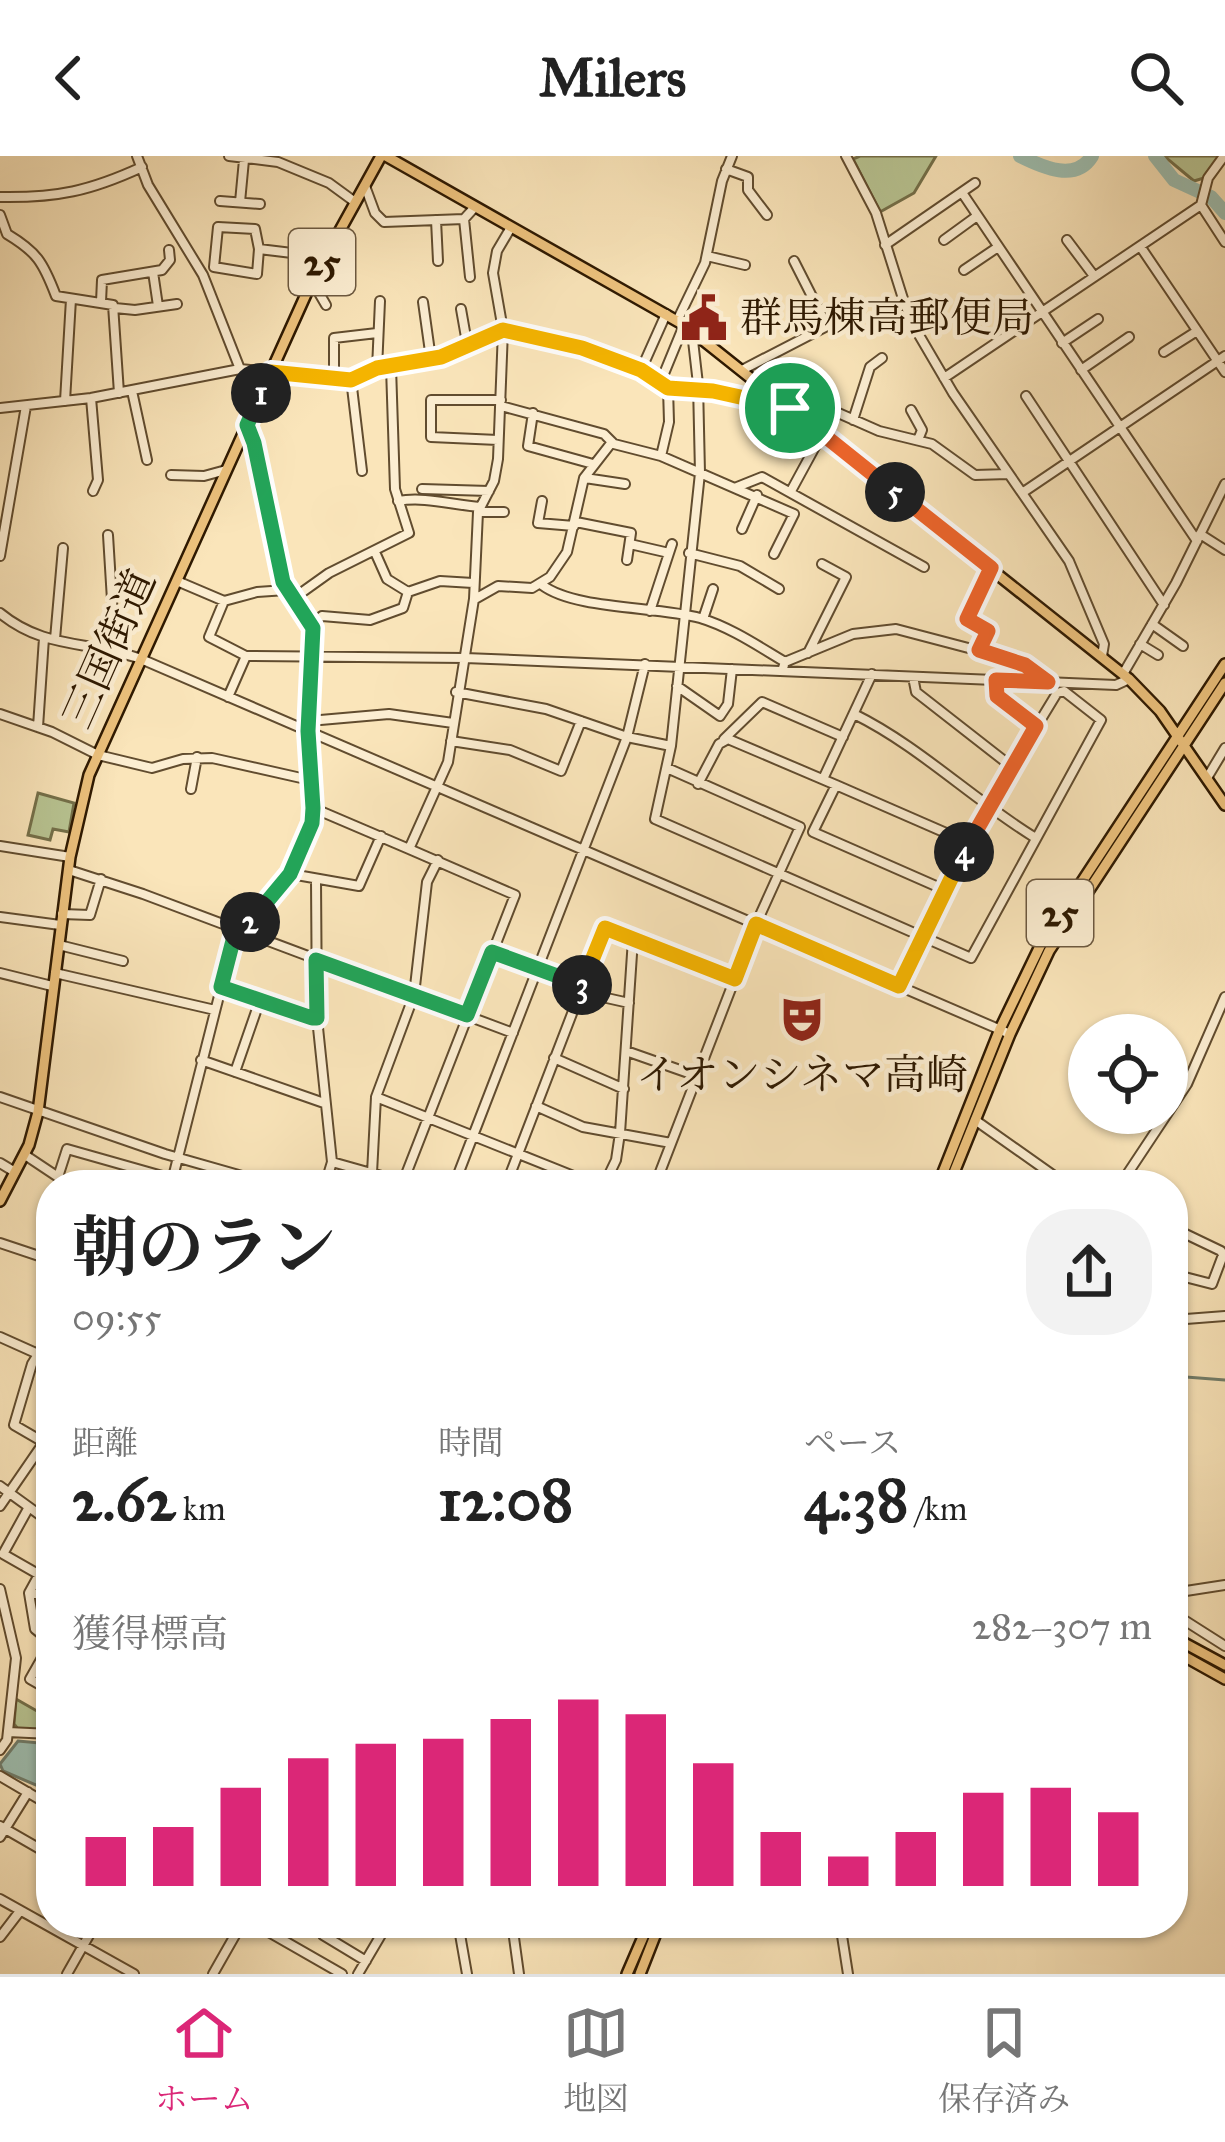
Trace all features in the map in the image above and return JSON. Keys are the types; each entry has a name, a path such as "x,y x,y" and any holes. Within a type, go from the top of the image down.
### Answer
{"main road":[{"name":"三国街道","path":"0,1202 25,1155 38,1112 70,857 98,755 312,281 383,156"},
{"path":"383,156 684,325 1126,677 1185,746 1225,805"},
{"name":"25","path":"945,1170 1052,924 1225,664"},
{"name":"25","path":"955,1170 1005,1031 1073,910 1225,683"},
{"path":"1188,1645 1225,1665"},
{"path":"1188,1658 1225,1679"},
{"path":"627,1974 643,1938"},
{"path":"640,1974 654,1938"}],"street":[{"path":"137,156 148,185 203,274 240,369"},
{"path":"229,156 279,159 355,202"},
{"path":"662,456 669,422 664,384 707,256 732,156"},
{"path":"846,156 874,208 905,305 944,378 1075,573 1104,644 1102,656"},
{"path":"944,378 1202,203 1224,156"},
{"path":"240,202 244,160"},
{"path":"0,197 57,197 100,186 142,167"},
{"path":"726,170 748,177 748,190 767,215"},
{"path":"885,245 975,183"},
{"path":"364,185 375,213 384,222 464,219 474,208"},
{"path":"963,194 1198,538 1225,550"},
{"path":"220,201 260,204"},
{"path":"1202,203 1225,242"},
{"path":"0,215 7,234 22,240 38,257 56,296 115,308 177,304"},
{"path":"944,240 977,215"},
{"path":"464,219 470,277"},
{"path":"436,220 438,261"},
{"path":"218,226 256,229 259,249 257,274 214,267 218,226"},
{"path":"409,848 448,762 474,599 479,510 494,482 503,330 493,273 497,250 510,229"},
{"path":"1067,240 1094,276"},
{"path":"1140,246 1197,331 1221,358 1225,372"},
{"path":"964,270 998,247"},
{"path":"259,249 325,256"},
{"path":"101,302 102,280 162,270 170,260 169,250"},
{"path":"707,256 745,265"},
{"path":"794,261 827,326"},
{"path":"153,272 158,307"},
{"path":"312,281 326,304"},
{"path":"65,401 71,299"},
{"path":"377,368 380,301"},
{"path":"423,302 431,359"},
{"path":"115,308 119,393"},
{"path":"461,309 467,343"},
{"path":"742,370 860,309"},
{"path":"641,370 666,314"},
{"path":"1063,343 1098,319"},
{"path":"684,325 698,392 700,473 671,746 656,819 923,936 970,958 1101,720 1064,691 1057,693 987,808 945,890 923,936 899,986"},
{"path":"0,409 91,398 240,369 351,380 377,368 431,359 503,330 582,348 664,384 790,408 809,405 932,443 975,475 1007,475"},
{"path":"1164,352 1197,331"},
{"path":"334,376 334,338 377,333"},
{"path":"1081,370 1129,337"},
{"path":"853,420 870,367 882,358"},
{"path":"1022,494 1221,358"},
{"path":"176,581 224,601 256,592 290,594 409,533 393,466 391,367"},
{"path":"351,380 362,471"},
{"path":"132,391 147,460"},
{"path":"1025,396 1164,605"},
{"path":"91,398 98,480 93,491"},
{"path":"498,440 431,437 430,400 501,403 604,434 612,442 662,456 757,495 794,514 775,554"},
{"path":"0,556 26,406"},
{"path":"911,410 922,430 917,441"},
{"path":"533,413 528,446 594,464"},
{"path":"174,1170 239,930 290,874 312,823 308,726 312,624 290,594 247,425"},
{"path":"791,491 822,434"},
{"path":"474,599 498,586 542,585 567,552 584,478 612,442"},
{"path":"171,475 205,476 227,469"},
{"path":"737,487 762,477 924,567"},
{"path":"584,478 625,484"},
{"path":"224,601 209,638 246,656 465,658 732,669 783,666 1117,685 1126,677 1225,484"},
{"path":"422,489 489,491"},
{"path":"742,530 757,495"},
{"path":"398,501 419,497 504,512"},
{"path":"542,501 538,523 632,533 627,560"},
{"path":"1211,512 1225,520"},
{"path":"615,530 618,515"},
{"path":"107,535 115,650"},
{"path":"630,544 671,548 650,611"},
{"path":"38,727 63,548"},
{"path":"375,552 387,579 408,592"},
{"path":"689,553 740,566 779,589"},
{"path":"807,655 846,577 822,563"},
{"path":"979,650 988,631 967,619 991,568"},
{"path":"408,592 440,581 473,584"},
{"path":"542,585 579,598 704,619 783,666"},
{"path":"704,619 713,589"},
{"path":"312,624 322,616 370,620 403,608 408,592"},
{"path":"0,613 25,632 115,650 308,726 437,787 1005,1031"},
{"path":"1152,624 1184,646"},
{"path":"783,666 853,634 884,629 979,650 1025,665 1048,682"},
{"path":"1140,644 1158,655"},
{"path":"229,697 246,656"},
{"path":"460,1170 627,737 645,664"},
{"path":"677,686 720,716 728,704 732,669"},
{"path":"824,779 872,674"},
{"path":"914,677 916,692 1012,766"},
{"path":"996,680 997,696 1036,726"},
{"path":"456,692 546,709 627,737 671,746"},
{"path":"698,784 723,740 762,702 843,737"},
{"path":"0,714 98,755 160,769 197,757 310,780"},
{"path":"308,726 401,714 453,723"},
{"path":"854,714 886,730 987,808 1034,837"},
{"path":"451,741 510,750 561,770 581,721"},
{"path":"723,740 732,739 969,843"},
{"path":"1207,778 1225,748"},
{"path":"190,789 197,757"},
{"path":"661,1170 756,924 800,827 667,768"},
{"path":"836,785 813,832 945,890"},
{"path":"313,808 514,892 407,1170"},
{"path":"290,874 359,886 381,836"},
{"path":"0,846 70,857"},
{"path":"372,1170 376,1097 414,995 427,882 438,860"},
{"path":"69,870 513,1034"},
{"path":"0,917 61,920 90,915 101,879"},
{"path":"316,880 317,1018 330,1170"},
{"path":"512,1170 605,928 735,979"},
{"path":"610,1170 620,1133 633,939"},
{"path":"57,944 123,961"},
{"path":"492,952 581,990 629,1003"},
{"path":"54,972 215,1010"},
{"path":"0,973 52,986"},
{"path":"221,987 317,1018"},
{"path":"1130,1170 1187,1084 1225,997"},
{"path":"235,1072 260,1000"},
{"path":"626,1051 697,1076"},
{"path":"554,1058 624,1089"},
{"path":"202,1060 324,1103"},
{"path":"0,1097 223,1170"},
{"path":"376,1097 564,1170"},
{"path":"536,1106 583,1127 671,1143"},
{"path":"975,1120 1046,1170"},
{"path":"60,1170 67,1149 134,1170"},
{"path":"25,1155 48,1170"},
{"path":"192,1161 215,1170"},
{"path":"332,1162 361,1170"},
{"path":"0,1163 16,1172"},
{"path":"1188,1235 1223,1255 1212,1284 1188,1278"},
{"path":"0,1243 36,1255"},
{"path":"1188,1319 1225,1316"},
{"path":"0,1337 36,1353"},
{"path":"36,1360 14,1425 36,1438"},
{"path":"0,1506 36,1456"},
{"path":"0,1486 36,1513"},
{"path":"29,1508 3,1554 36,1573"},
{"path":"36,1578 29,1594 36,1630"},
{"path":"1188,1591 1225,1585"},
{"path":"0,1589 16,1658 8,1732 0,1750"},
{"path":"29,1594 36,1595"},
{"path":"1188,1623 1225,1646"},
{"path":"8,1732 36,1733"},
{"path":"0,1776 36,1797"},
{"path":"28,1792 2,1831 36,1848"},
{"path":"0,1899 36,1920"},
{"path":"0,1937 20,1911"},
{"path":"71,1938 134,1974"},
{"path":"68,1974 88,1938"},
{"path":"213,1974 233,1938"},
{"path":"280,1938 342,1974"},
{"path":"328,1938 366,1960"},
{"path":"358,1974 378,1938"},
{"path":"461,1938 467,1974"},
{"path":"514,1938 519,1974"},
{"path":"842,1938 848,1974"}],"green space":[{"path":"936,156 914,193 880,212 853,159"},
{"path":"1164,156 1219,156 1204,178 1194,181"},
{"path":"38,793 74,803 69,832 53,829 50,840 28,835"},
{"path":"16,1699 36,1710 36,1730 18,1729 14,1724"}],"shaded area":[{"path":"18,1741 36,1743 36,1785 3,1771 0,1764"}],"waterway":[{"path":"1020,156 1069,171 1092,156"},
{"path":"1155,156 1174,180 1211,197 1225,213"},
{"path":"1188,1377 1225,1380"}],"place":[{"name":"群馬棟高郵便局","path":"704,318"},
{"name":"イオンシネマ高崎","path":"802,1019"}],"route":[{"path":"503,330 582,348 641,370 668,388 713,391 790,408 991,568 967,619 988,631 979,650 1025,665 1048,682 996,680 997,696 1036,726 987,808 899,986 756,924 735,979 605,928 582,987 492,952 467,1015 316,960 317,1018 221,987 236,929 242,931 290,874 312,823 308,731 313,628 283,582 247,425 271,372 351,380 377,368 441,357 503,330"}]}
